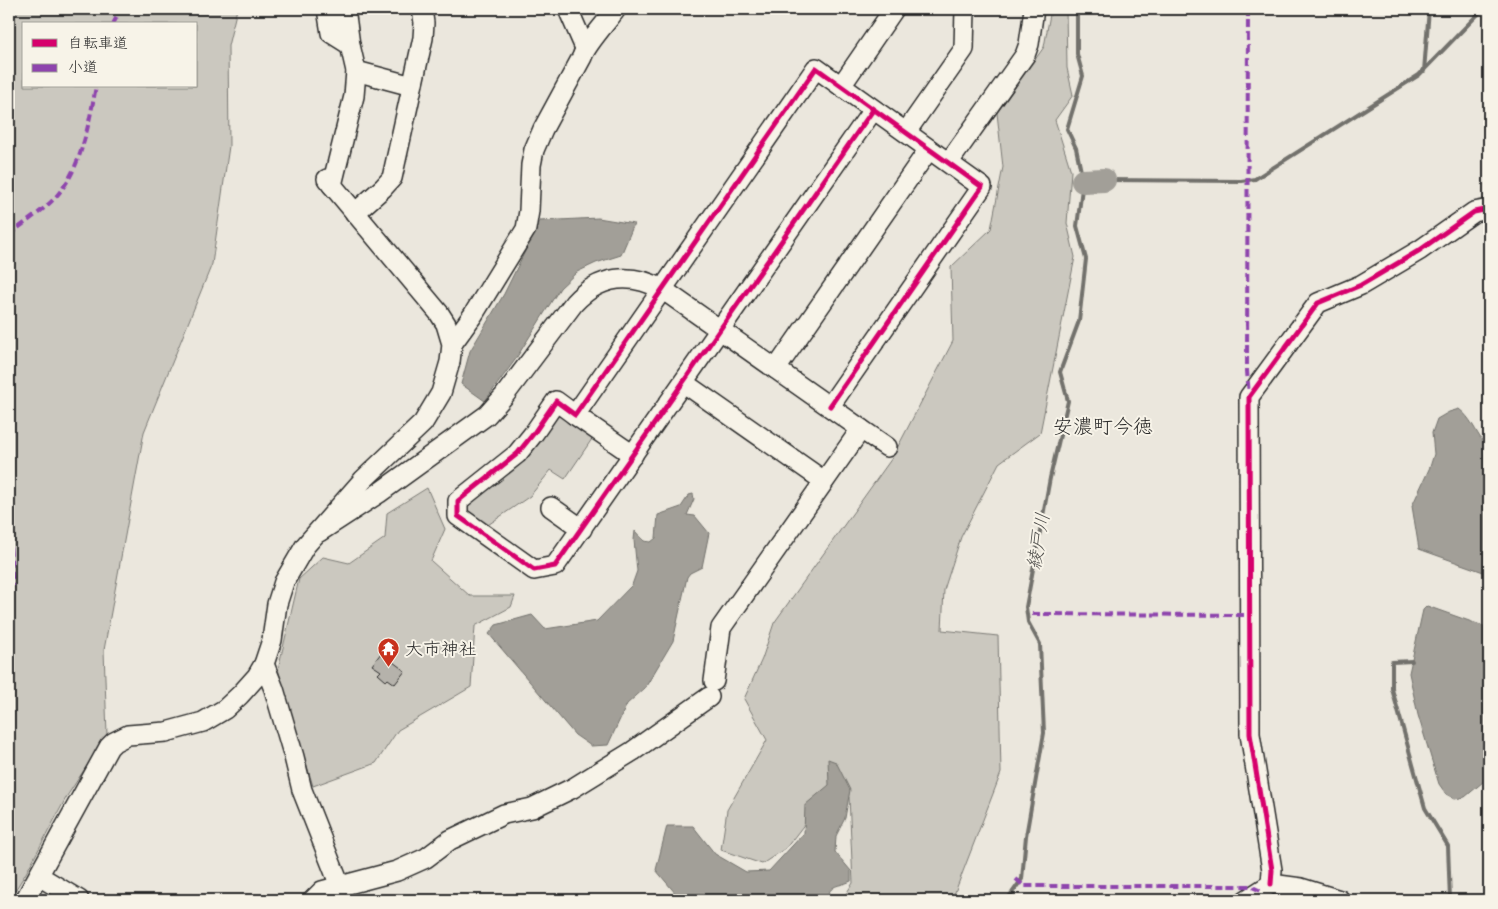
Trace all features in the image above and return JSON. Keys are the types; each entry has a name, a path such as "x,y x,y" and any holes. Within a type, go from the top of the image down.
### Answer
{"street":[{"path":"327,9 331,33 350,45"},
{"path":"355,213 384,188 392,178 424,29 422,9"},
{"path":"568,9 585,48"},
{"path":"452,344 473,315 526,229 530,211 531,165 534,150 585,48 616,9"},
{"path":"841,86 894,9"},
{"path":"906,132 964,49 965,9"},
{"path":"949,162 1025,55 1029,44 1034,9"},
{"path":"25,900 109,747 114,742 128,735 166,732 192,726 208,719 224,709 240,695 257,676 264,664 272,640 277,604 284,582 305,546 362,480 423,423 441,393 450,362 452,344 446,324 329,182 354,96 356,71 346,16"},
{"path":"575,415 816,68 982,187 830,406"},
{"path":"356,71 412,86"},
{"path":"633,455 556,401 517,454 458,501 458,516 534,570 555,566 684,383 873,110"},
{"path":"776,369 929,149"},
{"path":"1259,894 1272,870 1250,734 1249,397 1318,303 1361,285 1420,250 1474,212 1489,208"},
{"path":"319,532 379,493 487,415 504,396 574,302 597,285 618,279 644,281 662,289 887,447"},
{"path":"684,383 824,482"},
{"path":"312,900 322,891 397,871 426,858 450,840 504,814 532,808 573,788 633,751 712,689 721,628 861,429"},
{"path":"551,507 582,529"},
{"path":"264,664 274,689 302,790 340,886"},
{"path":"39,876 79,900"},
{"path":"1259,894 1301,888 1340,900"}],"shaded area":[{"path":"9,9 237,9 228,46 229,146 212,264 144,432 104,650 107,735 67,796 26,873 9,900"},
{"path":"1051,9 1066,9 1067,68 1073,95 1055,120 1071,171 1067,223 1075,257 1040,433 999,463 961,537 944,590 942,630 998,636 1001,773 952,900 842,900 853,883 849,797 829,792 786,848 762,864 721,850 727,810 767,740 744,699 762,659 774,623 892,458 953,341 951,267 991,229 1003,167 997,113 1044,47"},
{"path":"598,218 634,224 621,255 596,263 577,272 560,288 515,360 485,401 461,384 470,351 504,294 540,221"},
{"path":"1459,409 1470,421 1484,443 1489,443 1489,574 1419,549 1412,506 1434,454 1432,433 1437,419"},
{"path":"557,413 594,436 565,479 551,470 530,496 485,527 464,513 464,504"},
{"path":"427,488 445,529 431,561 470,596 515,596 511,607 475,626 471,687 398,730 376,763 313,786 278,669 299,579 323,557 349,563 385,538 387,513"},
{"path":"693,494 694,499 687,515 695,516 709,533 702,567 690,573 687,577 673,641 645,688 627,704 608,745 591,746 575,735 489,634 496,625 532,615 545,629 597,621 632,585 637,571 635,531 644,541 651,542 656,538 658,515 681,507 689,495"},
{"path":"1427,606 1489,628 1489,777 1465,797 1455,799 1446,794 1439,784 1418,715 1409,673 1423,610"},
{"path":"828,759 836,762 850,790 845,818 836,836 835,852 851,871 851,881 835,886 830,890 825,900 681,900 656,870 667,826 693,826 715,854 746,872 769,871 804,833 805,805 829,785"}],"building":[{"name":"大市神社","path":"381,653 405,671 395,684 388,679 386,681 378,674 381,671 372,665"}],"waterway":[{"name":"綾戸川","path":"1007,900 1022,879 1026,836 1044,733 1040,644 1028,622 1026,607 1050,478 1068,401 1060,372 1079,321 1086,259 1077,226 1083,181 1076,148 1067,129 1083,76 1077,54 1077,9"},
{"path":"1424,71 1429,9"},
{"path":"1104,180 1241,181 1255,179 1419,75 1483,9"},
{"name":"綾戸川","path":"1083,181 1104,180"},
{"path":"1412,661 1392,662 1392,689 1425,808 1448,846 1450,900"}],"marked path":[{"path":"114,22 121,9"},
{"path":"1248,9 1247,371 1249,396"},
{"path":"9,235 51,202 69,178 80,154 96,88"},
{"path":"9,535 13,581 9,603"},
{"path":"1032,614 1249,615"},
{"path":"1016,879 1024,886 1250,886 1261,891"}],"cycle path":[{"path":"830,406 982,187 816,68 575,415 556,401 517,454 458,501 458,516 534,570 555,566 873,110"},
{"path":"1271,884 1272,870 1250,734 1249,397 1318,303 1361,285 1420,250 1474,212 1489,209"}],"place":[{"name":"大市神社","path":"389,668"}],"district":[{"name":"安濃町今徳","path":"1103,426"}]}
